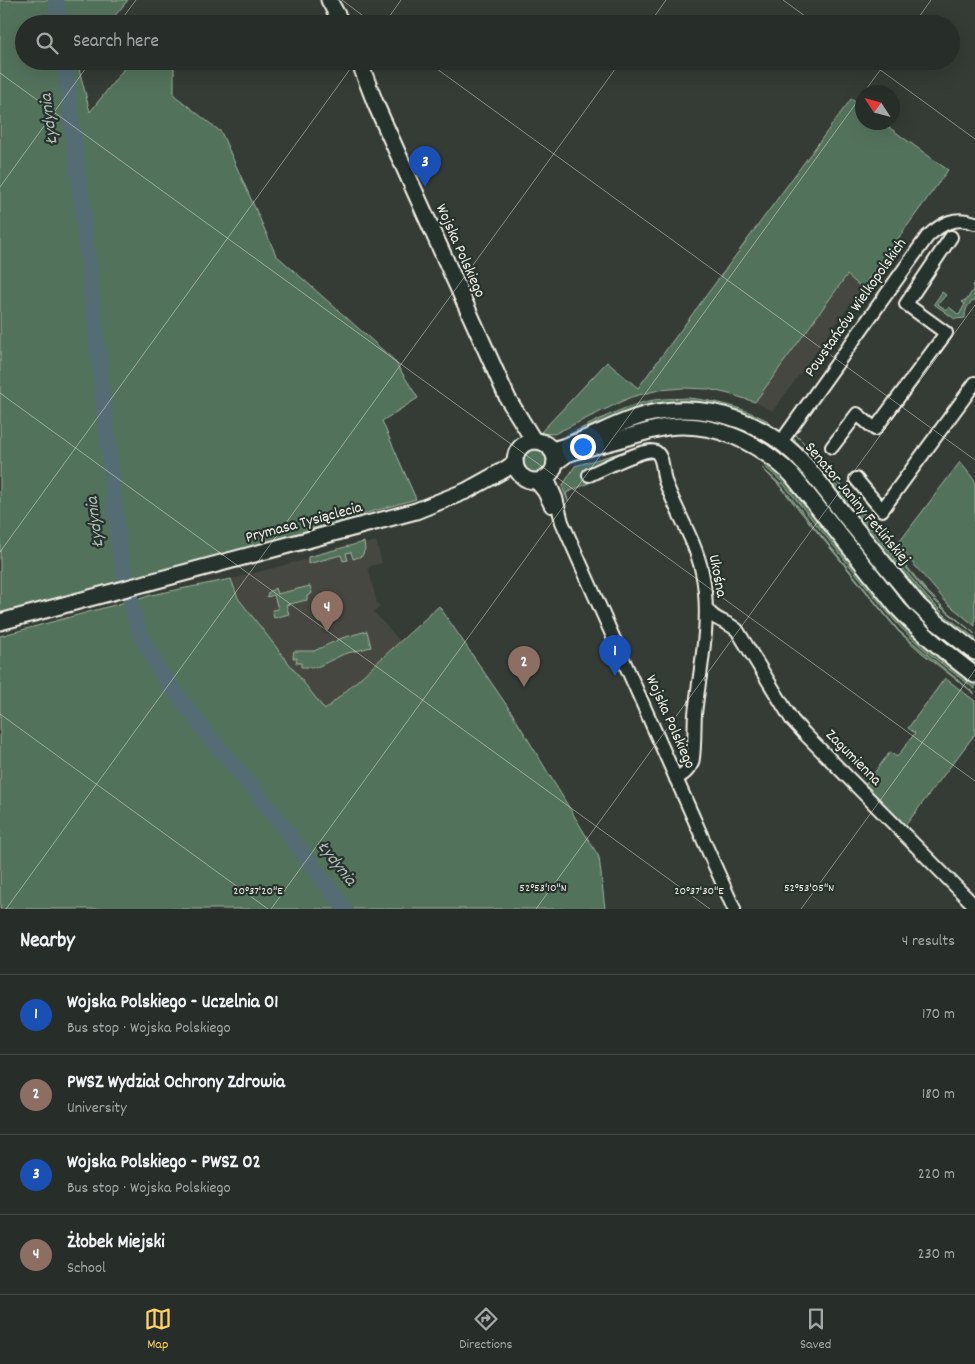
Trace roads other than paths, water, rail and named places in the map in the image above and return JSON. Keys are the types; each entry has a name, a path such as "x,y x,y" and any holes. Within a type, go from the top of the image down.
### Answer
{"main road":[{"path":"329,0 337,15"},
{"name":"Wojska Polskiego","path":"362,70 376,105 528,444"},
{"name":"Senator Janiny Fetlińskiej","path":"553,456 564,446 648,414 673,410 706,411 729,416 750,424 780,442 805,465 918,605 975,652"},
{"name":"Senator Janiny Fetlińskiej","path":"553,456 567,454 667,427 702,428 722,432 749,443 770,456 792,475 897,607 915,626 975,675"},
{"path":"542,443 553,456 553,470 530,474 516,454 528,444 542,443"},
{"name":"Prymasa Tysiąclecia","path":"0,622 416,511 466,491 515,476 530,474"}],"street":[{"name":"Powstańców Wielkopolskich","path":"780,442 927,237 943,224 955,220 975,223"},
{"path":"906,304 951,237"},
{"path":"832,447 856,414 875,429 946,333 889,290"},
{"path":"856,479 882,510 975,383"},
{"name":"Ukośna","path":"590,475 650,450 656,452 660,458 664,478 698,556 707,609 705,639 695,716 692,763 686,772 676,779"},
{"name":"Wojska Polskiego","path":"530,474 544,492 548,502 562,522 734,909"},
{"name":"Zagumienna","path":"707,609 711,616 731,625 737,630 792,720 975,906"},
{"path":"705,639 711,631 724,622"}],"waterway":[{"name":"Łydynia","path":"56,0 58,15"},
{"name":"Łydynia","path":"65,70 120,552 140,634 161,673 210,738 254,789 345,909"}],"place":[{"name":"Wojska Polskiego - PWSZ 02","path":"425,187"},
{"name":"Żłobek Miejski","path":"327,632"},
{"name":"Wojska Polskiego - Uczelnia 01","path":"615,676"},
{"name":"PWSZ Wydział Ochrony Zdrowia","path":"524,687"}]}
